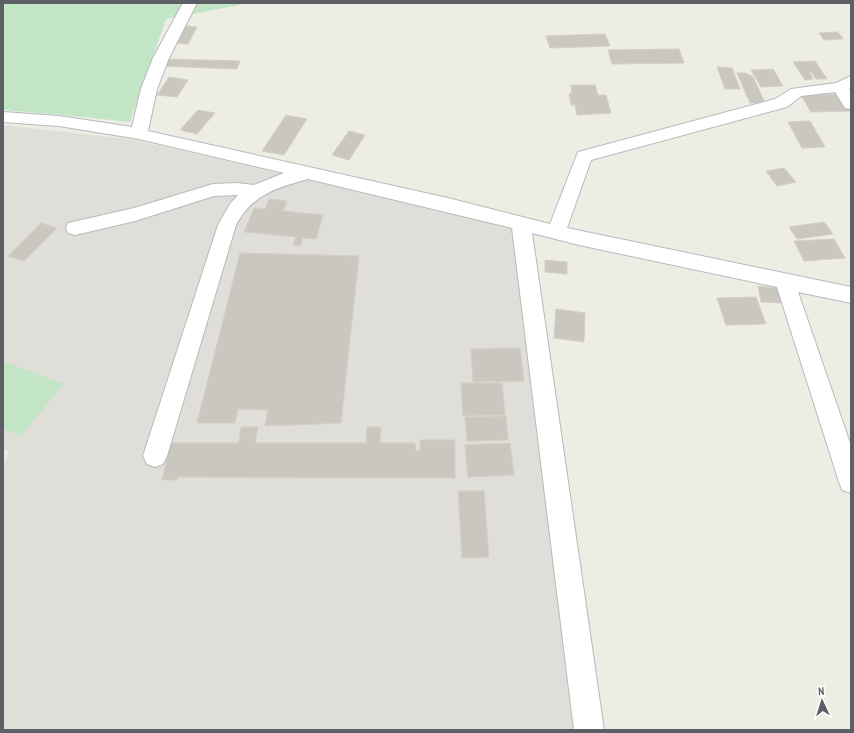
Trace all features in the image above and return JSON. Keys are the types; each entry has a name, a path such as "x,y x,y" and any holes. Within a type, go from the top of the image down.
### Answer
{"street":[{"path":"139,134 149,89 161,58 190,3"},
{"path":"556,232 584,156 781,103 798,92 846,84 851,104"},
{"path":"3,117 59,121 139,134 556,232 851,295"},
{"path":"155,456 227,225 240,205 255,191 274,182 307,173"},
{"path":"75,228 135,214 213,190 236,189 255,191"},
{"path":"521,223 588,730"},
{"path":"785,282 851,482"}],"shaded area":[{"path":"3,125 136,140 515,228 576,730 3,730 3,467 9,451 3,451"}],"green space":[{"path":"3,3 250,3 166,19 130,122 3,110"},
{"path":"5,362 64,384 21,436 3,429 3,364"}],"building":[{"path":"183,26 197,27 188,44 174,43"},
{"path":"838,32 843,39 824,40 819,33"},
{"path":"605,34 610,46 550,48 546,36"},
{"path":"679,49 684,63 612,64 608,50"},
{"path":"163,59 240,61 237,69 159,66"},
{"path":"815,61 827,79 816,79 811,72 809,72 813,79 805,80 793,62"},
{"path":"717,67 732,68 740,89 725,89"},
{"path":"773,69 783,86 761,87 751,70"},
{"path":"737,73 746,73 753,77 765,103 750,103"},
{"path":"169,77 188,80 177,97 157,95"},
{"path":"571,85 595,85 598,95 606,95 611,113 577,115 575,105 571,105 569,94 572,94"},
{"path":"841,94 851,111 811,112 801,95"},
{"path":"198,110 215,113 197,134 180,130"},
{"path":"286,115 307,119 284,155 262,151"},
{"path":"810,121 825,147 802,148 788,122"},
{"path":"349,131 365,135 349,160 332,155"},
{"path":"784,168 796,182 777,186 766,171"},
{"path":"269,199 287,201 283,211 323,215 316,239 303,238 300,246 293,245 296,237 244,232 254,208 265,209"},
{"path":"824,222 833,234 797,239 789,227"},
{"path":"41,223 57,228 24,261 8,256"},
{"path":"834,239 845,258 804,261 794,241"},
{"path":"240,253 359,256 341,423 265,426 268,410 238,409 235,423 197,423"},
{"path":"545,260 567,262 567,274 545,272"},
{"path":"758,286 777,288 781,303 761,302"},
{"path":"756,297 766,324 726,325 717,298"},
{"path":"556,309 585,313 584,342 554,338"},
{"path":"520,348 524,381 473,382 471,349"},
{"path":"461,383 502,383 505,415 463,416"},
{"path":"506,416 508,440 467,441 465,417"},
{"path":"241,427 258,427 255,443 366,443 367,427 381,427 380,443 415,443 416,451 420,451 420,440 455,440 455,478 177,477 177,480 162,480 171,443 239,443"},
{"path":"510,443 514,475 468,477 465,445"},
{"path":"458,491 484,491 489,557 462,558"}]}
